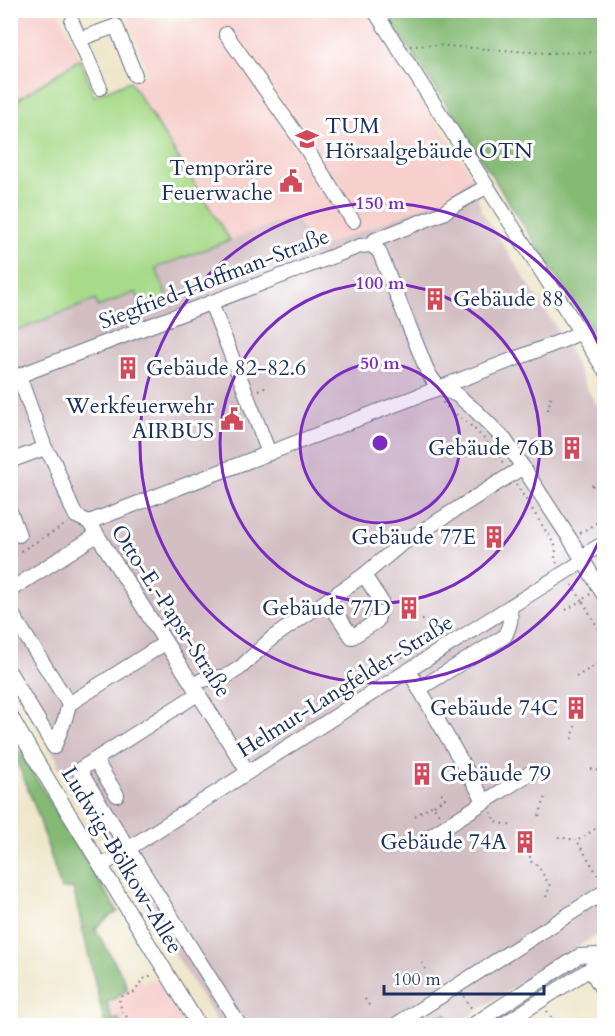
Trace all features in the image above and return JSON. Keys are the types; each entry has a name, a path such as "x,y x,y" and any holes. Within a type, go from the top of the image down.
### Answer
{"street":[{"path":"374,10 604,369"},
{"path":"72,22 100,88"},
{"path":"80,39 116,26 135,75"},
{"path":"226,34 300,139 353,221"},
{"name":"Siegfried-Hoffman-Straße","path":"15,378 360,246 371,245 375,240 444,213 486,187"},
{"path":"371,245 379,251 428,373 438,387 457,395 477,411 505,440 582,559 599,573 604,595"},
{"path":"211,303 269,453"},
{"path":"83,519 269,453 581,332"},
{"name":"Otto-E.-Papst-Straße","path":"15,378 45,448 54,462 71,506 97,535 248,772"},
{"path":"10,461 45,448"},
{"path":"240,1026 79,770 196,689 202,680 227,676 235,672 272,638 364,575 400,545 523,467"},
{"path":"10,511 19,535"},
{"path":"10,590 97,535"},
{"name":"Helmut-Langfelder-Straße","path":"101,866 564,574 602,543"},
{"path":"328,601 352,637 377,621 381,601 364,575"},
{"path":"419,689 505,636 509,628 511,614 509,608"},
{"path":"10,611 69,704"},
{"path":"10,673 54,747 69,704 165,643"},
{"path":"409,671 485,802"},
{"name":"Ludwig-Bölkow-Allee","path":"10,715 199,1026"},
{"path":"95,760 117,795"},
{"path":"429,837 530,773"},
{"path":"394,1026 603,886"},
{"path":"471,1026 579,956 597,955 604,960 501,1026"},
{"path":"590,969 604,992"},
{"path":"426,1005 434,1018"}],"path":[{"path":"397,47 433,45 543,53 604,51"},
{"path":"469,293 472,301"},
{"path":"438,387 445,407 480,434 502,461 556,547 555,560 604,638"},
{"path":"548,410 551,396"},
{"path":"592,486 604,478"},
{"path":"580,533 604,518"},
{"path":"10,556 83,519"},
{"path":"566,610 582,600"},
{"path":"358,702 358,685 448,628 422,620"},
{"path":"576,677 604,660"},
{"path":"572,739 576,723"},
{"path":"591,769 604,772"},
{"path":"416,816 445,798 440,791"},
{"path":"539,816 545,798"},
{"path":"485,802 496,822 513,826"},
{"path":"433,805 447,826"},
{"path":"558,837 577,841 604,823"},
{"path":"577,841 603,886"},
{"path":"530,856 530,861 538,866 550,886 546,897"},
{"path":"422,963 426,969"},
{"path":"127,1017 122,1012 119,999 135,992 142,980 155,973"},
{"path":"364,999 369,1007"},
{"path":"545,1008 556,1026"}],"shaded area":[{"path":"11,11 58,11 80,59 11,104"},
{"name":"TUM Hörsaalgebäude OTN","path":"125,11 171,23 189,22 216,11 366,11 472,176 450,196 316,249 294,216 230,240 130,81 149,74"},
{"path":"472,176 481,210 564,340 587,389 604,417 604,930 455,1025 219,1025 58,765 57,759 11,680 10,244 156,268 294,216 316,249 450,196"},
{"path":"155,976 184,1025 120,1025 119,1020 112,1020 107,1002 141,978 144,983"}],"green space":[{"path":"384,11 604,11 604,352 451,111"},
{"path":"80,59 94,96 130,81 230,240 156,268 168,300 143,309 136,292 98,307 95,300 11,333 11,104"},
{"path":"11,738 118,912 95,929 124,978 127,989 107,1002 112,1020 119,1019 120,1025 105,1025 73,888 61,889 38,815 11,746"}],"tunnel":[{"path":"434,1018 439,1026"}],"place":[{"name":"TUM Hörsaalgebäude OTN","path":"307,139"},
{"name":"Temporäre Feuerwache","path":"291,181"},
{"name":"Gebäude 88","path":"435,299"},
{"name":"Gebäude 82-82.6","path":"128,368"},
{"name":"Werkfeuerwehr AIRBUS","path":"232,419"},
{"name":"Gebäude 76B","path":"572,448"},
{"name":"Gebäude 77E","path":"494,537"},
{"name":"Gebäude 77D","path":"409,608"},
{"name":"Gebäude 74C","path":"576,708"},
{"name":"Gebäude 79","path":"422,774"},
{"name":"Gebäude 74A","path":"525,842"}]}
